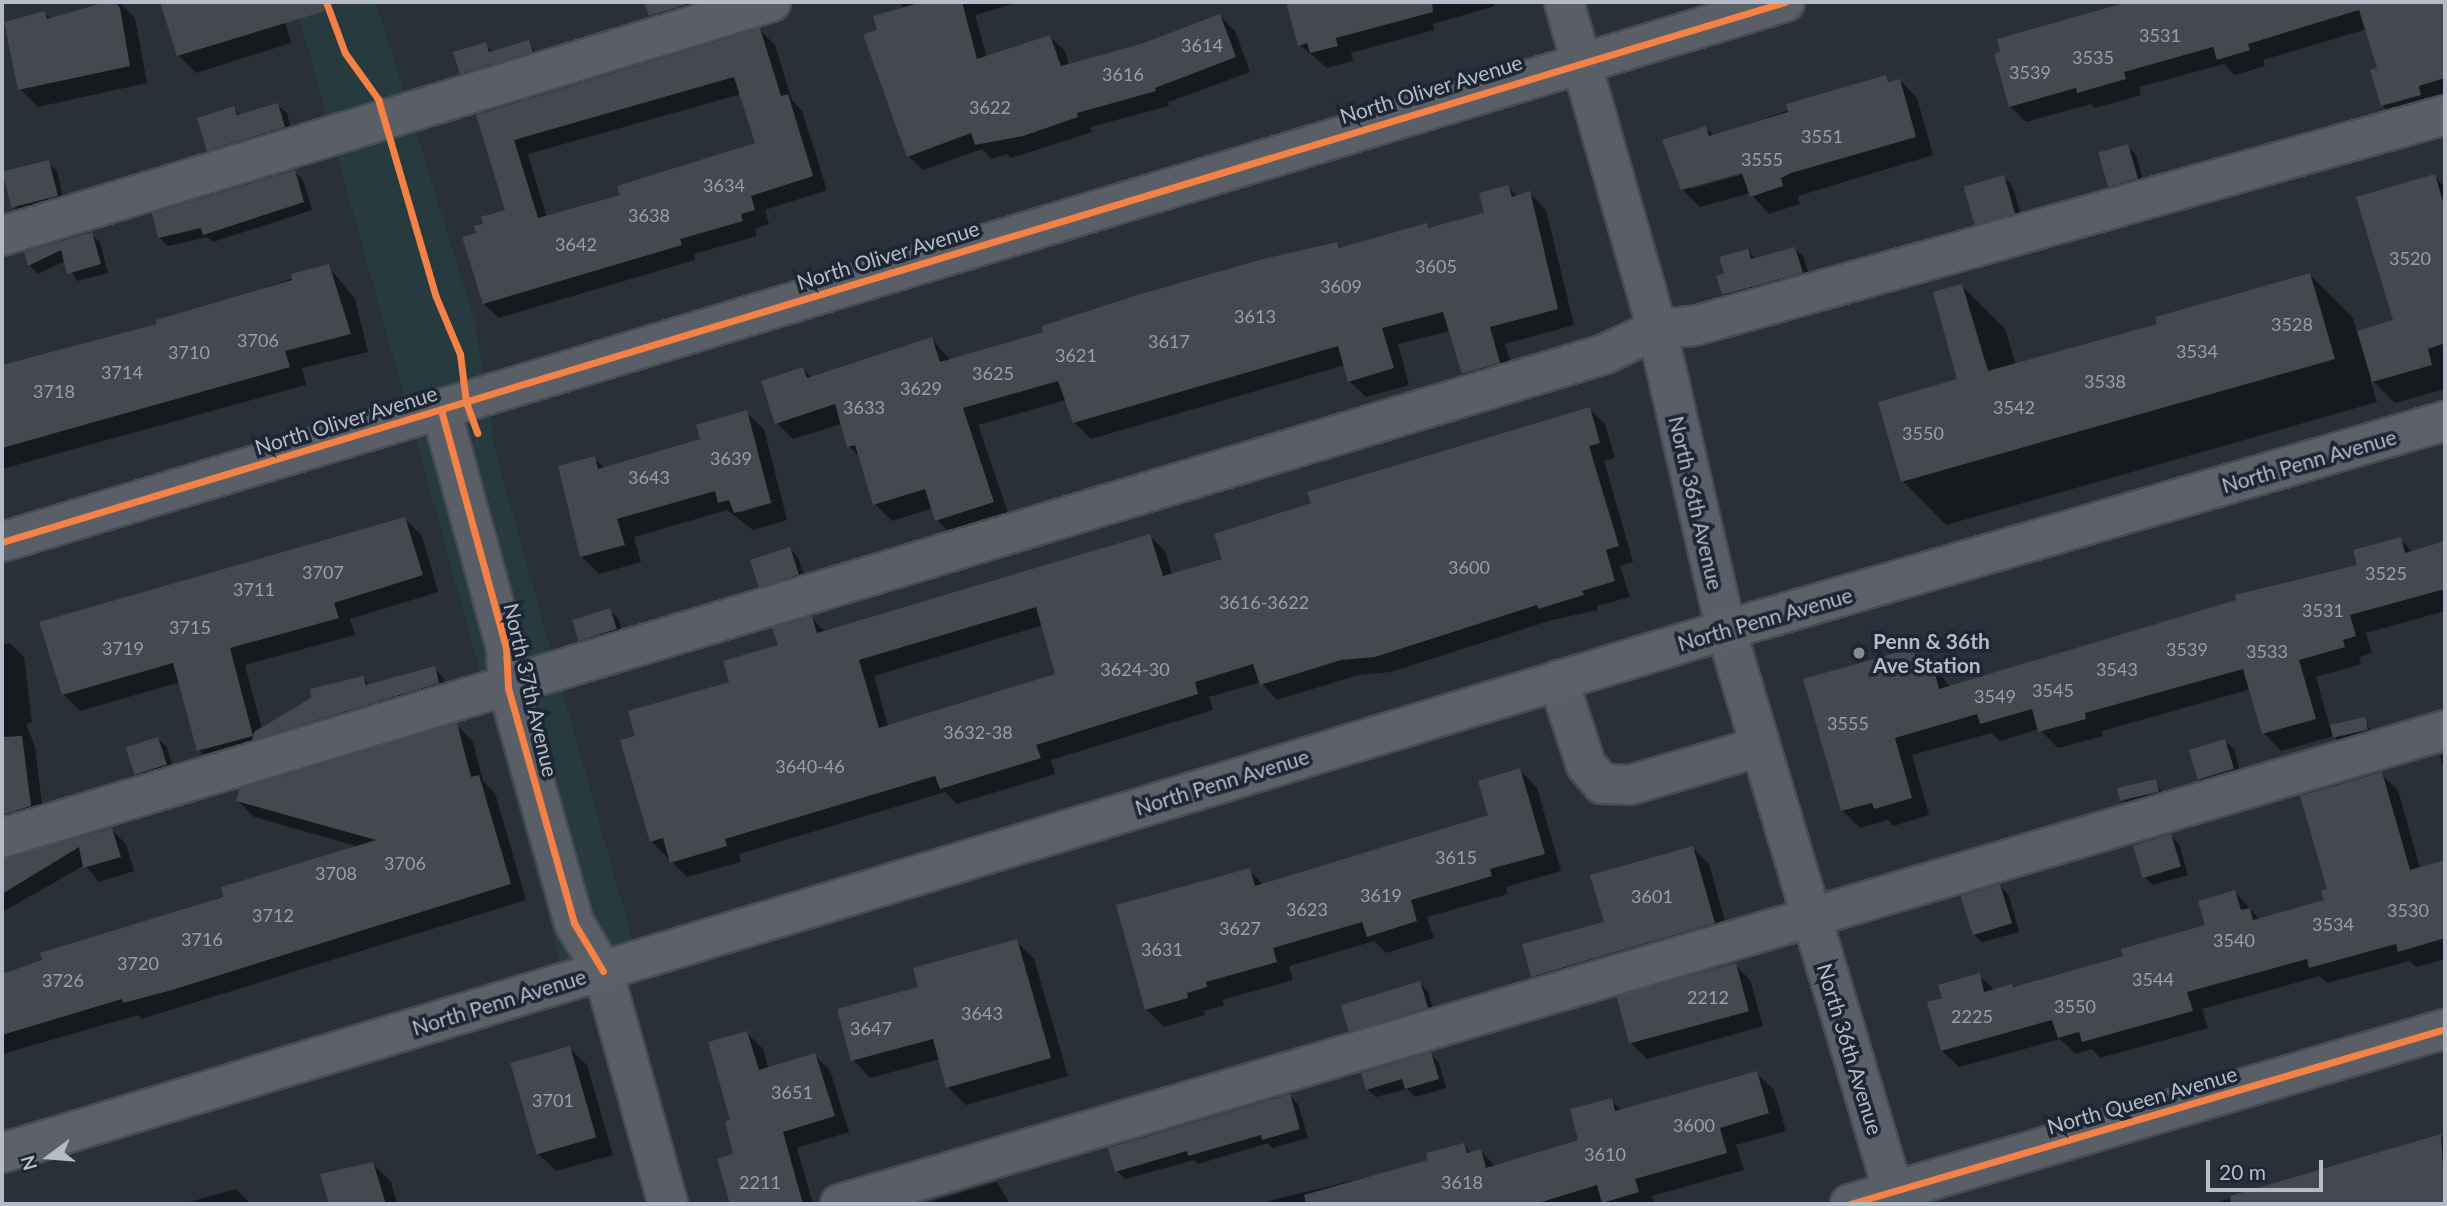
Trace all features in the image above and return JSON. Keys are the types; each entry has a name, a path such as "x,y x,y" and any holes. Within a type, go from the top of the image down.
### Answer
{"main road":[{"name":"North Penn Avenue","path":"2,1153 1726,629 2445,421"}],"street":[{"path":"2,236 771,2"},
{"name":"North 36th Avenue","path":"1564,2 1657,329 1726,629 1895,1198"},
{"name":"North Oliver Avenue","path":"2,542 1785,2"},
{"path":"2,838 508,688 1605,354 1657,329 1694,326 2445,115"},
{"name":"North 37th Avenue","path":"441,410 506,648 508,688 574,923 603,971 668,1204"},
{"path":"1558,680 1586,765 1602,784 1630,785 1760,747"},
{"path":"840,1204 1809,915 2445,730"},
{"name":"North Queen Avenue","path":"1850,1204 1895,1198 2445,1029"}],"green space":[{"path":"295,2 376,2 475,322 496,455 638,960 566,982"}],"building":[{"path":"106,2 115,2 120,8 130,66 18,90 4,22 45,11 47,19"},
{"path":"160,2 323,2 325,11 177,56"},
{"path":"644,2 685,2 686,5 649,16"},
{"path":"922,2 962,2 977,59 1050,35 1061,66 1141,44 1220,14 1236,57 1155,88 1156,91 1077,113 1078,117 1023,136 975,145 971,133 907,157 863,34 877,30 873,16"},
{"path":"1286,2 1432,2 1433,12 1336,38 1338,46 1310,53 1307,43 1298,46"},
{"path":"2128,2 2445,2 2445,78 2419,86 2421,95 2381,106 2370,70 2377,68 2359,10 2248,44 2250,50 2217,60 2213,47 2124,72 2126,79 2077,93 2076,88 2009,107 1994,54 2000,52 1997,39"},
{"path":"760,28 781,96 788,94 813,176 751,196 755,210 741,214 743,221 680,239 682,245 483,304 462,237 476,233 474,226 483,224 481,217 505,210 476,115","holes":["734,77 755,143 617,186 620,195 538,218 514,140"]},
{"path":"529,40 533,52 460,74 453,52 486,42 489,52"},
{"path":"1886,75 1888,82 1900,79 1916,137 1791,173 1781,178 1783,186 1750,197 1742,173 1681,190 1662,140 1706,126 1709,136 1788,112 1786,104"},
{"path":"278,103 285,127 207,151 197,118 234,106 237,115"},
{"path":"2128,144 2138,179 2108,187 2098,153"},
{"path":"49,160 58,196 11,208 2,172"},
{"path":"295,170 304,202 203,235 201,228 158,238 152,213"},
{"path":"2435,174 2445,209 2445,343 2428,349 2432,365 2372,382 2357,331 2393,320 2356,197"},
{"path":"2004,175 2015,213 1975,225 1964,187"},
{"path":"1508,185 1512,197 1530,191 1558,309 1490,327 1500,363 1462,374 1443,312 1382,328 1394,368 1348,382 1338,346 1073,423 1058,381 963,408 994,502 935,521 925,489 873,505 855,445 847,447 835,404 775,424 761,381 803,367 807,378 932,337 940,362 1043,332 1042,326 1134,296 1263,259 1337,242 1339,248 1427,223 1428,228 1484,213 1479,193"},
{"path":"92,232 101,264 67,274 61,250 28,266 24,252"},
{"path":"1795,247 1803,273 1722,295 1716,276 1724,273 1719,257 1748,249 1751,259"},
{"path":"329,264 351,334 285,351 290,367 2,448 2,365 157,324 156,320 292,280 291,274"},
{"path":"2310,273 2335,359 1901,482 1878,402 1957,379 1933,292 1962,284 1988,371 2157,324 2155,317"},
{"path":"1590,407 1600,443 1589,446 1619,546 1606,550 1615,581 1582,591 1584,595 1538,609 1537,605 1375,657 1341,660 1260,685 1253,664 1195,682 1198,694 1036,745 1041,758 940,789 935,776 725,839 727,846 670,863 663,838 650,842 620,740 635,736 628,711 729,682 723,661 778,645 772,628 812,616 817,633 1150,534 1163,576 1222,559 1214,534 1311,503 1307,492","holes":["1036,607 1055,674 879,728 859,660"]},
{"path":"747,410 771,503 734,513 729,500 718,503 715,491 617,519 625,545 580,557 558,466 595,456 598,469 700,439 696,425"},
{"path":"405,517 423,575 334,603 339,618 230,648 253,736 197,751 173,663 62,695 39,622"},
{"path":"2401,537 2405,553 2445,541 2445,589 2350,615 2356,636 2343,640 2345,647 2299,660 2316,719 2262,734 2243,669 2085,713 2086,719 2038,732 2032,709 1980,724 1977,714 1895,738 1912,798 1874,809 1872,803 1841,811 1803,679 1913,648 1917,663 1931,659 1939,689 2236,600 2235,595 2357,565 2353,550"},
{"path":"790,547 799,575 759,588 750,560"},
{"path":"610,608 617,629 579,641 572,620"},
{"path":"435,666 439,683 252,740 254,732 311,698 310,689 363,676 366,685"},
{"path":"2365,717 2368,730 2333,738 2330,725"},
{"path":"457,723 471,777 479,775 511,884 172,990 123,1003 122,999 2,1035 2,974 42,960 40,953 223,897 221,887 376,840 236,801 239,789"},
{"path":"22,736 31,806 2,815 2,737"},
{"path":"158,737 167,765 135,775 126,748"},
{"path":"2225,739 2234,769 2198,780 2189,750"},
{"path":"1520,768 1545,854 1490,869 1492,876 1411,900 1417,921 1367,937 1362,922 1273,948 1277,962 1206,982 1207,987 1187,993 1188,998 1145,1010 1116,905 1250,868 1255,886 1488,815 1478,781"},
{"path":"2382,772 2410,870 2445,860 2445,938 2398,952 2396,944 2309,968 2307,959 2187,992 2193,1011 2082,1042 2079,1032 2058,1038 2052,1020 1941,1051 1927,1002 1942,998 1938,985 1980,973 1984,992 2012,984 2013,987 2123,956 2121,949 2205,925 2198,901 2235,890 2241,910 2250,908 2253,920 2324,900 2321,891 2327,889 2300,796"},
{"path":"2156,779 2159,792 2120,801 2117,788"},
{"path":"112,828 121,857 83,868 79,847 2,894 2,859"},
{"path":"2171,834 2181,867 2143,878 2133,846"},
{"path":"1693,846 1715,923 1531,977 1522,944 1604,922 1590,875"},
{"path":"2000,884 2012,923 1973,935 1961,896"},
{"path":"1017,939 1051,1058 946,1088 933,1039 851,1061 837,1009 918,987 913,968"},
{"path":"1736,963 1749,1011 1629,1043 1616,995"},
{"path":"1420,981 1428,1008 1349,1032 1341,1005"},
{"path":"747,1031 759,1070 815,1053 835,1116 783,1132 803,1204 730,1204 717,1159 733,1154 725,1121 730,1120 708,1042"},
{"path":"570,1046 596,1137 537,1154 510,1063"},
{"path":"1431,1052 1439,1079 1405,1089 1402,1079 1366,1090 1361,1073"},
{"path":"1757,1071 1769,1113 1720,1128 1727,1153 1635,1179 1639,1192 1602,1203 1597,1185 1535,1204 1306,1204 1304,1195 1428,1160 1426,1153 1464,1143 1467,1153 1481,1149 1486,1168 1578,1140 1570,1109 1612,1098 1615,1111"},
{"path":"1290,1094 1300,1129 1262,1140 1261,1135 1188,1156 1187,1151 1115,1172 1108,1148"},
{"path":"2441,1134 2445,1204 2231,1204 2230,1196"},
{"path":"373,1162 386,1204 329,1204 320,1174"}],"cycle path":[{"path":"326,2 345,53 378,99 436,297 460,354 466,402 477,433"},
{"path":"2,542 1785,2"},
{"path":"441,410 506,648 508,688 574,923 603,971"},
{"path":"1850,1204 2445,1029"}],"place":[{"name":"Penn & 36th Ave Station","path":"1859,653"}]}
